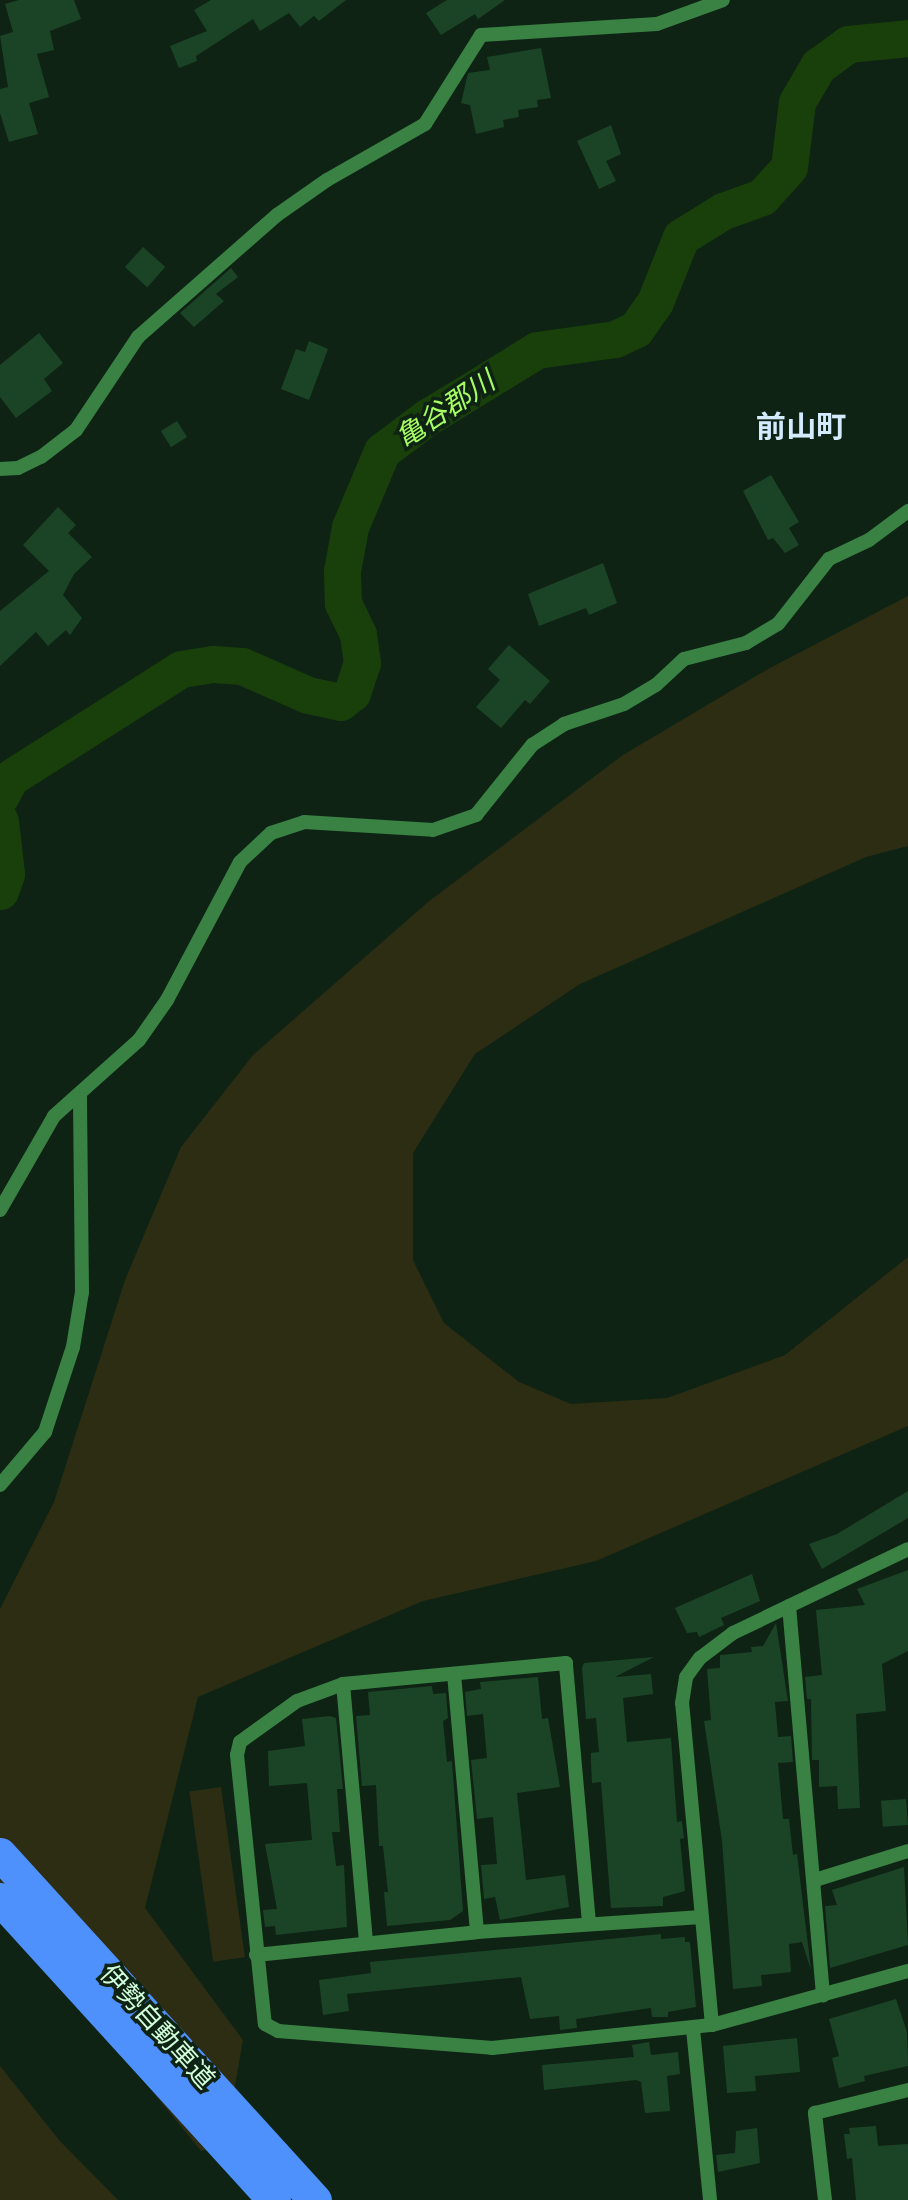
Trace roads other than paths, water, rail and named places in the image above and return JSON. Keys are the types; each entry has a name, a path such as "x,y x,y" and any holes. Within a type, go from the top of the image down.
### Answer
{"highway":[{"name":"伊勢自動車道","path":"1,1855 315,2200"},
{"name":"伊勢自動車道","path":"0,1899 274,2200"}],"street":[{"path":"0,469 18,468 41,457 76,430 138,337 277,215 327,180 425,124 481,35 657,24 723,0"},
{"path":"0,1210 54,1116 139,1041 167,1000 240,862 271,833 304,822 433,830 476,815 532,746 564,724 624,704 656,685 684,659 746,643 778,624 829,559 869,540 908,511"},
{"path":"0,1485 45,1432 74,1347 82,1292 80,1094"},
{"path":"712,2025 682,1703 686,1677 700,1658 733,1633 908,1549"},
{"path":"789,1606 815,1880 823,1996"},
{"path":"589,1923 566,1663 343,1684 297,1701 240,1742 237,1755 260,2011 265,2024 278,2031 492,2048 693,2029 823,1996 908,1970"},
{"path":"454,1674 477,1932"},
{"path":"343,1684 366,1943"},
{"path":"815,1880 908,1851"},
{"path":"256,1955 477,1932 702,1917"},
{"path":"693,2029 710,2200"},
{"path":"825,2200 815,2113 908,2091"}],"waterway":[{"name":"亀谷郡川","path":"0,797 10,778 181,669 213,664 242,666 308,695 340,702 352,693 362,663 358,634 343,603 342,571 350,527 382,451 426,418 537,350 615,339 636,329 655,302 681,237 723,211 762,197 789,167 797,102 818,66 848,44 908,38"},
{"name":"亀谷郡川","path":"0,821 6,874 0,891"}],"district":[{"name":"前山町","path":"801,427"}]}
